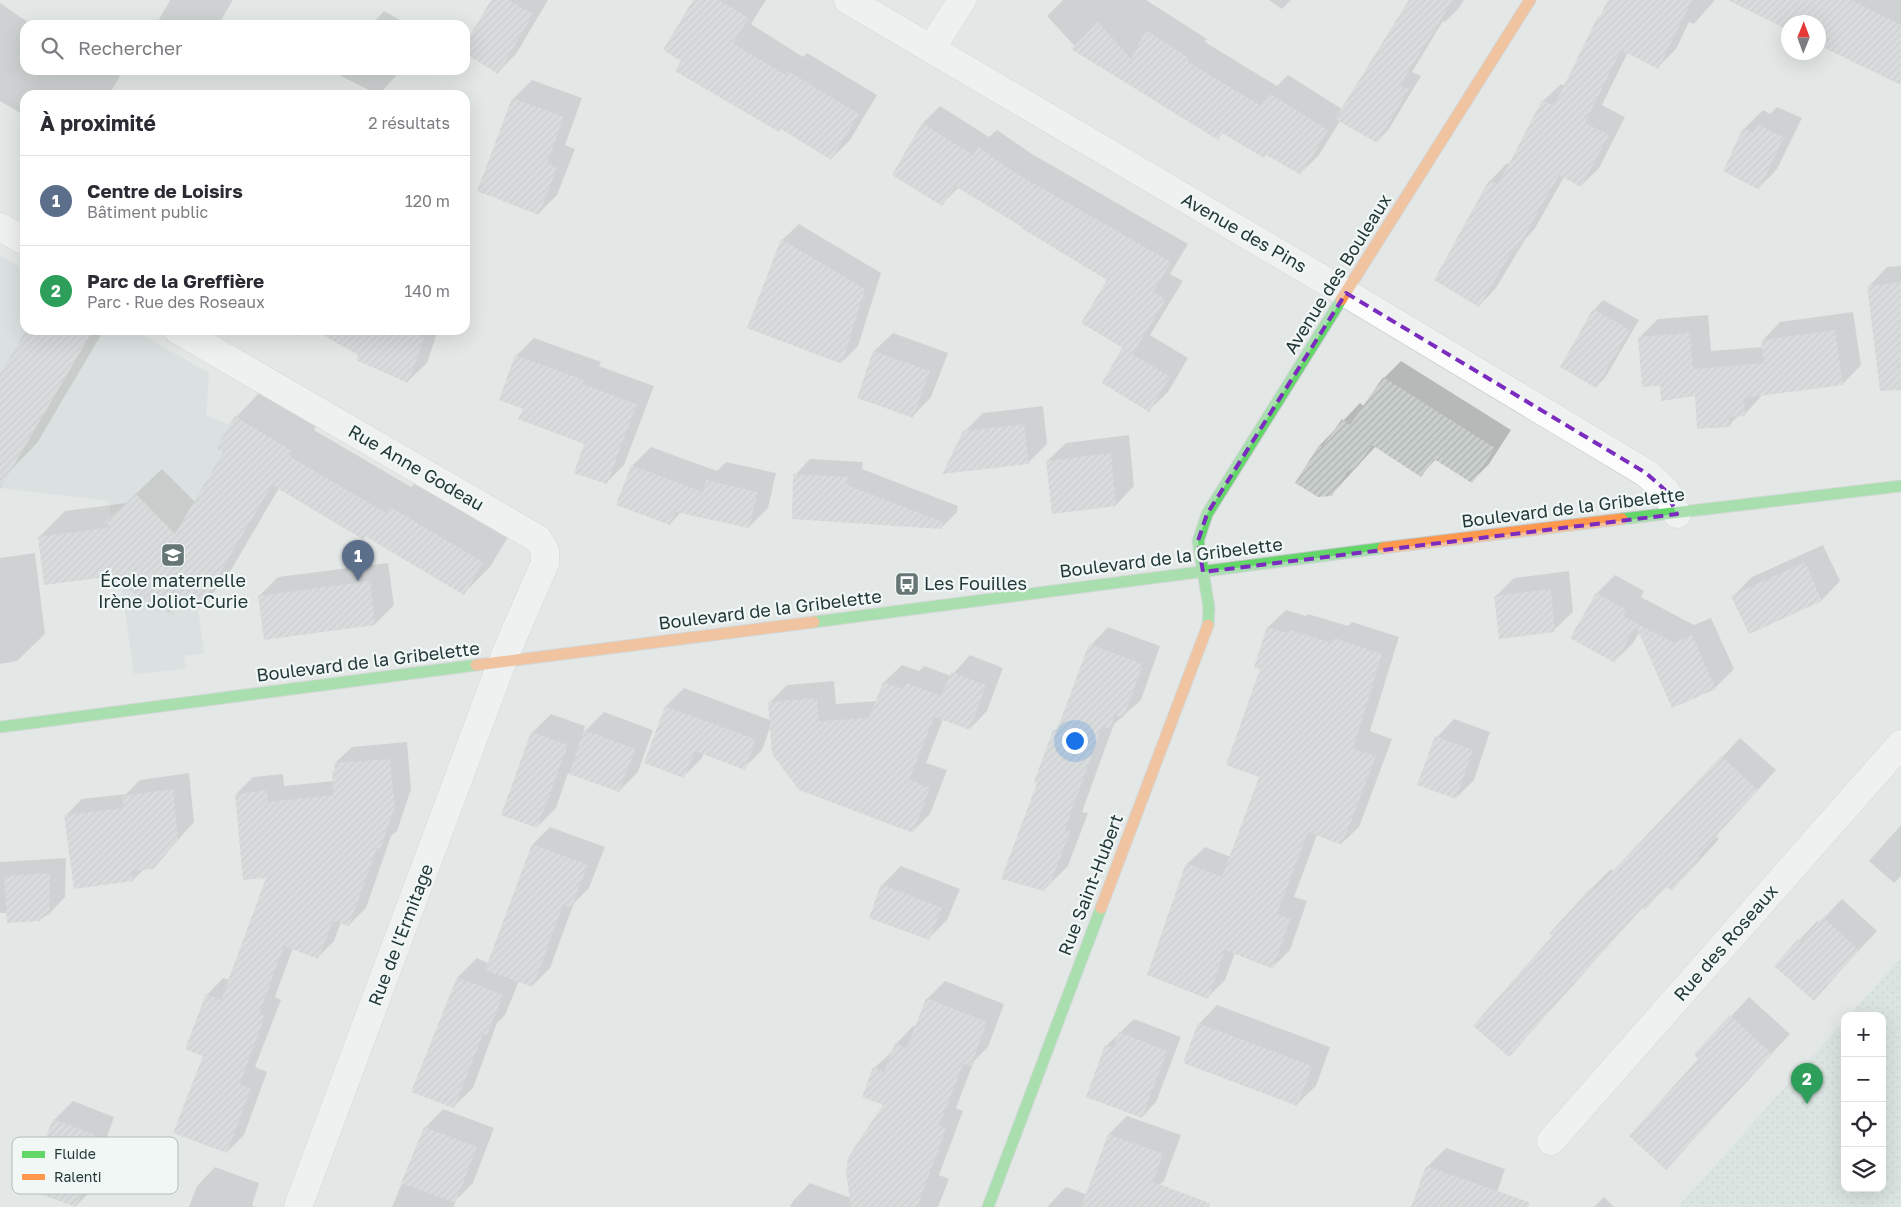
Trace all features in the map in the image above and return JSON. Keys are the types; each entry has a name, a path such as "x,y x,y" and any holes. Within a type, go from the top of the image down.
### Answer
{"main road":[{"name":"Avenue des Bouleaux","path":"1203,572 1198,541 1206,514 1530,0"},
{"name":"Boulevard de la Gribelette","path":"0,727 1455,539 1901,486"},
{"name":"Rue Saint-Hubert","path":"988,1207 1208,626 1209,608 1203,572"}],"street":[{"name":"Avenue des Pins","path":"848,0 1346,292 1646,474 1665,490 1677,514"},
{"path":"931,49 962,0"},
{"path":"0,227 20,238"},
{"name":"Rue Anne Godeau","path":"187,335 538,539 545,551 545,563 502,662"},
{"name":"Rue de l'Ermitage","path":"298,1207 502,662"},
{"name":"Rue des Roseaux","path":"1551,1142 1901,744"}],"highlighted area":[{"path":"1346,293 1646,473 1665,490 1677,514 1203,572 1198,541 1207,514"}],"shaded area":[{"name":"École maternelle Irène Joliot-Curie","path":"0,256 20,266 20,335 143,335 209,373 206,415 229,425 235,416 292,451 198,610 204,653 184,656 186,669 134,674 109,501 0,488"},
{"path":"1901,957 1901,1207 1678,1207 1841,1024 1841,1192 1886,1192 1886,1012 1853,1012"}],"building":[{"path":"491,0 508,0 533,14 498,74 470,56 470,36"},
{"path":"693,0 719,0 749,18 733,43 785,75 788,71 859,114 831,160 781,129 779,132 675,71 681,61 663,50"},
{"path":"1409,0 1453,0 1400,85 1409,89 1377,143 1335,119"},
{"path":"1608,0 1692,0 1658,69 1621,50 1585,123 1609,135 1581,187 1559,175 1517,249 1514,248 1479,307 1434,280 1489,180 1498,185 1542,100 1554,106 1598,16 1600,17"},
{"path":"1728,0 1851,0 1901,25 1901,85 1826,49 1826,15 1781,15 1781,26"},
{"path":"1098,22 1131,59 1146,30 1189,58 1187,61 1261,106 1269,93 1328,130 1301,175 1266,155 1264,158 1222,133 1218,140 1071,49"},
{"path":"512,98 564,117 547,164 557,167 539,215 477,191"},
{"path":"922,123 973,155 978,147 1014,172 1171,262 1153,292 1166,299 1133,354 1081,323 1107,280 955,186 942,206 892,175"},
{"path":"1758,125 1784,137 1759,190 1723,171 1743,128 1753,133"},
{"path":"781,239 865,289 842,364 747,328"},
{"path":"1901,282 1901,390 1880,391 1867,286"},
{"path":"1593,309 1630,330 1596,388 1560,367"},
{"path":"1835,330 1843,385 1744,398 1745,416 1729,417 1729,427 1697,429 1695,396 1661,401 1660,386 1642,387 1638,337 1690,333 1693,369 1764,363 1761,340"},
{"path":"23,335 90,335 0,489 0,374"},
{"path":"323,335 417,335 424,338 408,383 356,360 358,355"},
{"path":"1122,348 1170,377 1149,412 1102,383"},
{"path":"873,351 930,371 913,418 857,398"},
{"path":"515,355 584,380 582,384 637,404 607,484 574,473 584,444 518,419 523,409 499,400"},
{"path":"1383,377 1495,448 1472,483 1434,459 1421,477 1372,445 1357,467 1347,472 1332,496 1318,497 1295,483 1319,445 1322,447 1342,419 1350,425"},
{"path":"235,416 292,451 289,456 386,513 390,507 483,562 464,595 363,535 364,540 272,485 198,610 181,600 172,615 106,577 44,585 38,537 111,527 104,523 136,494 175,534 223,452 216,448"},
{"path":"1024,424 1029,464 942,474 963,431"},
{"path":"1111,453 1116,506 1052,514 1046,461"},
{"path":"631,465 703,492 706,480 758,492 749,528 675,512 670,525 616,505"},
{"path":"793,474 848,477 847,485 943,522 941,529 792,519"},
{"path":"1805,562 1822,601 1749,634 1731,596"},
{"path":"370,581 375,625 264,640 258,596"},
{"path":"1551,589 1555,632 1499,639 1494,596"},
{"path":"1596,593 1627,610 1623,616 1674,643 1692,635 1716,689 1672,708 1636,626 1615,663 1570,638"},
{"path":"1267,627 1288,633 1290,630 1333,643 1334,638 1382,654 1353,749 1376,756 1342,845 1308,832 1277,914 1290,919 1273,969 1225,950 1208,999 1147,975 1186,863 1222,877 1259,777 1226,765 1260,669 1254,667"},
{"path":"1089,644 1143,664 1123,719 1115,715 1110,729 1102,726 1065,830 1070,831 1050,885 1047,884 1044,891 1001,879 1037,783 1034,782 1053,730 1056,732"},
{"path":"951,672 986,685 970,730 934,717 909,780 930,788 913,833 799,790 772,754 768,702 817,698 819,721 869,718 883,682 903,689 906,683 941,696"},
{"path":"665,706 755,739 745,770 695,751 684,778 644,763"},
{"path":"584,730 635,749 619,792 569,774"},
{"path":"531,732 568,745 537,828 501,815"},
{"path":"1435,736 1473,750 1456,799 1417,785"},
{"path":"1721,756 1758,790 1698,856 1701,858 1672,891 1666,886 1645,910 1642,908 1509,1057 1473,1026 1552,936 1549,934 1591,887 1595,890"},
{"path":"390,759 395,807 380,849 377,848 349,926 333,921 318,959 284,946 259,1014 265,1016 240,1084 251,1089 227,1153 173,1133 203,1056 185,1049 206,994 221,1000 266,878 243,880 235,794 267,790 268,802 333,795 332,771 335,772 334,763"},
{"path":"173,789 178,839 154,869 132,871 133,881 74,889 64,815 124,808 122,796"},
{"path":"532,844 588,865 571,908 563,905 533,987 485,970"},
{"path":"50,873 49,915 40,917 40,921 7,923 4,876"},
{"path":"881,884 942,908 929,940 869,918"},
{"path":"1823,917 1859,950 1814,1001 1774,966 1798,939 1801,942"},
{"path":"457,977 503,995 487,1035 483,1034 454,1108 411,1092"},
{"path":"926,998 987,1022 971,1066 963,1064 939,1126 946,1129 917,1207 851,1207 846,1173 848,1157 883,1105 862,1097 873,1067 884,1072 895,1043 907,1048"},
{"path":"1730,1015 1772,1054 1666,1170 1629,1136 1698,1059 1694,1054"},
{"path":"1198,1023 1312,1066 1297,1106 1183,1063"},
{"path":"1119,1032 1167,1051 1142,1118 1086,1097 1105,1045 1113,1048"},
{"path":"53,1119 96,1135 95,1137 46,1137"},
{"path":"424,1127 477,1147 455,1203 401,1183"},
{"path":"1108,1134 1163,1154 1153,1182 1210,1203 1209,1207 1081,1207"},
{"path":"1426,1166 1529,1202 1529,1207 1411,1207"},
{"path":"40,1194 81,1194 76,1207"}],"traffic: fast":[{"path":"1208,625 1209,608 1198,541 1207,514 1341,300"},
{"path":"1622,519 1901,486"},
{"path":"814,622 1383,548"},
{"path":"0,727 476,665"},
{"path":"988,1207 1101,908"}],"traffic: slow":[{"path":"1341,300 1530,0"},
{"path":"1383,548 1622,519"},
{"path":"476,665 814,622"},
{"path":"1101,908 1208,625"}],"place":[{"name":"École maternelle Irène Joliot-Curie","path":"173,555"},
{"name":"Centre de Loisirs","path":"358,581"},
{"name":"Les Fouilles","path":"907,584"},
{"name":"Parc de la Greffière","path":"1807,1104"}]}
